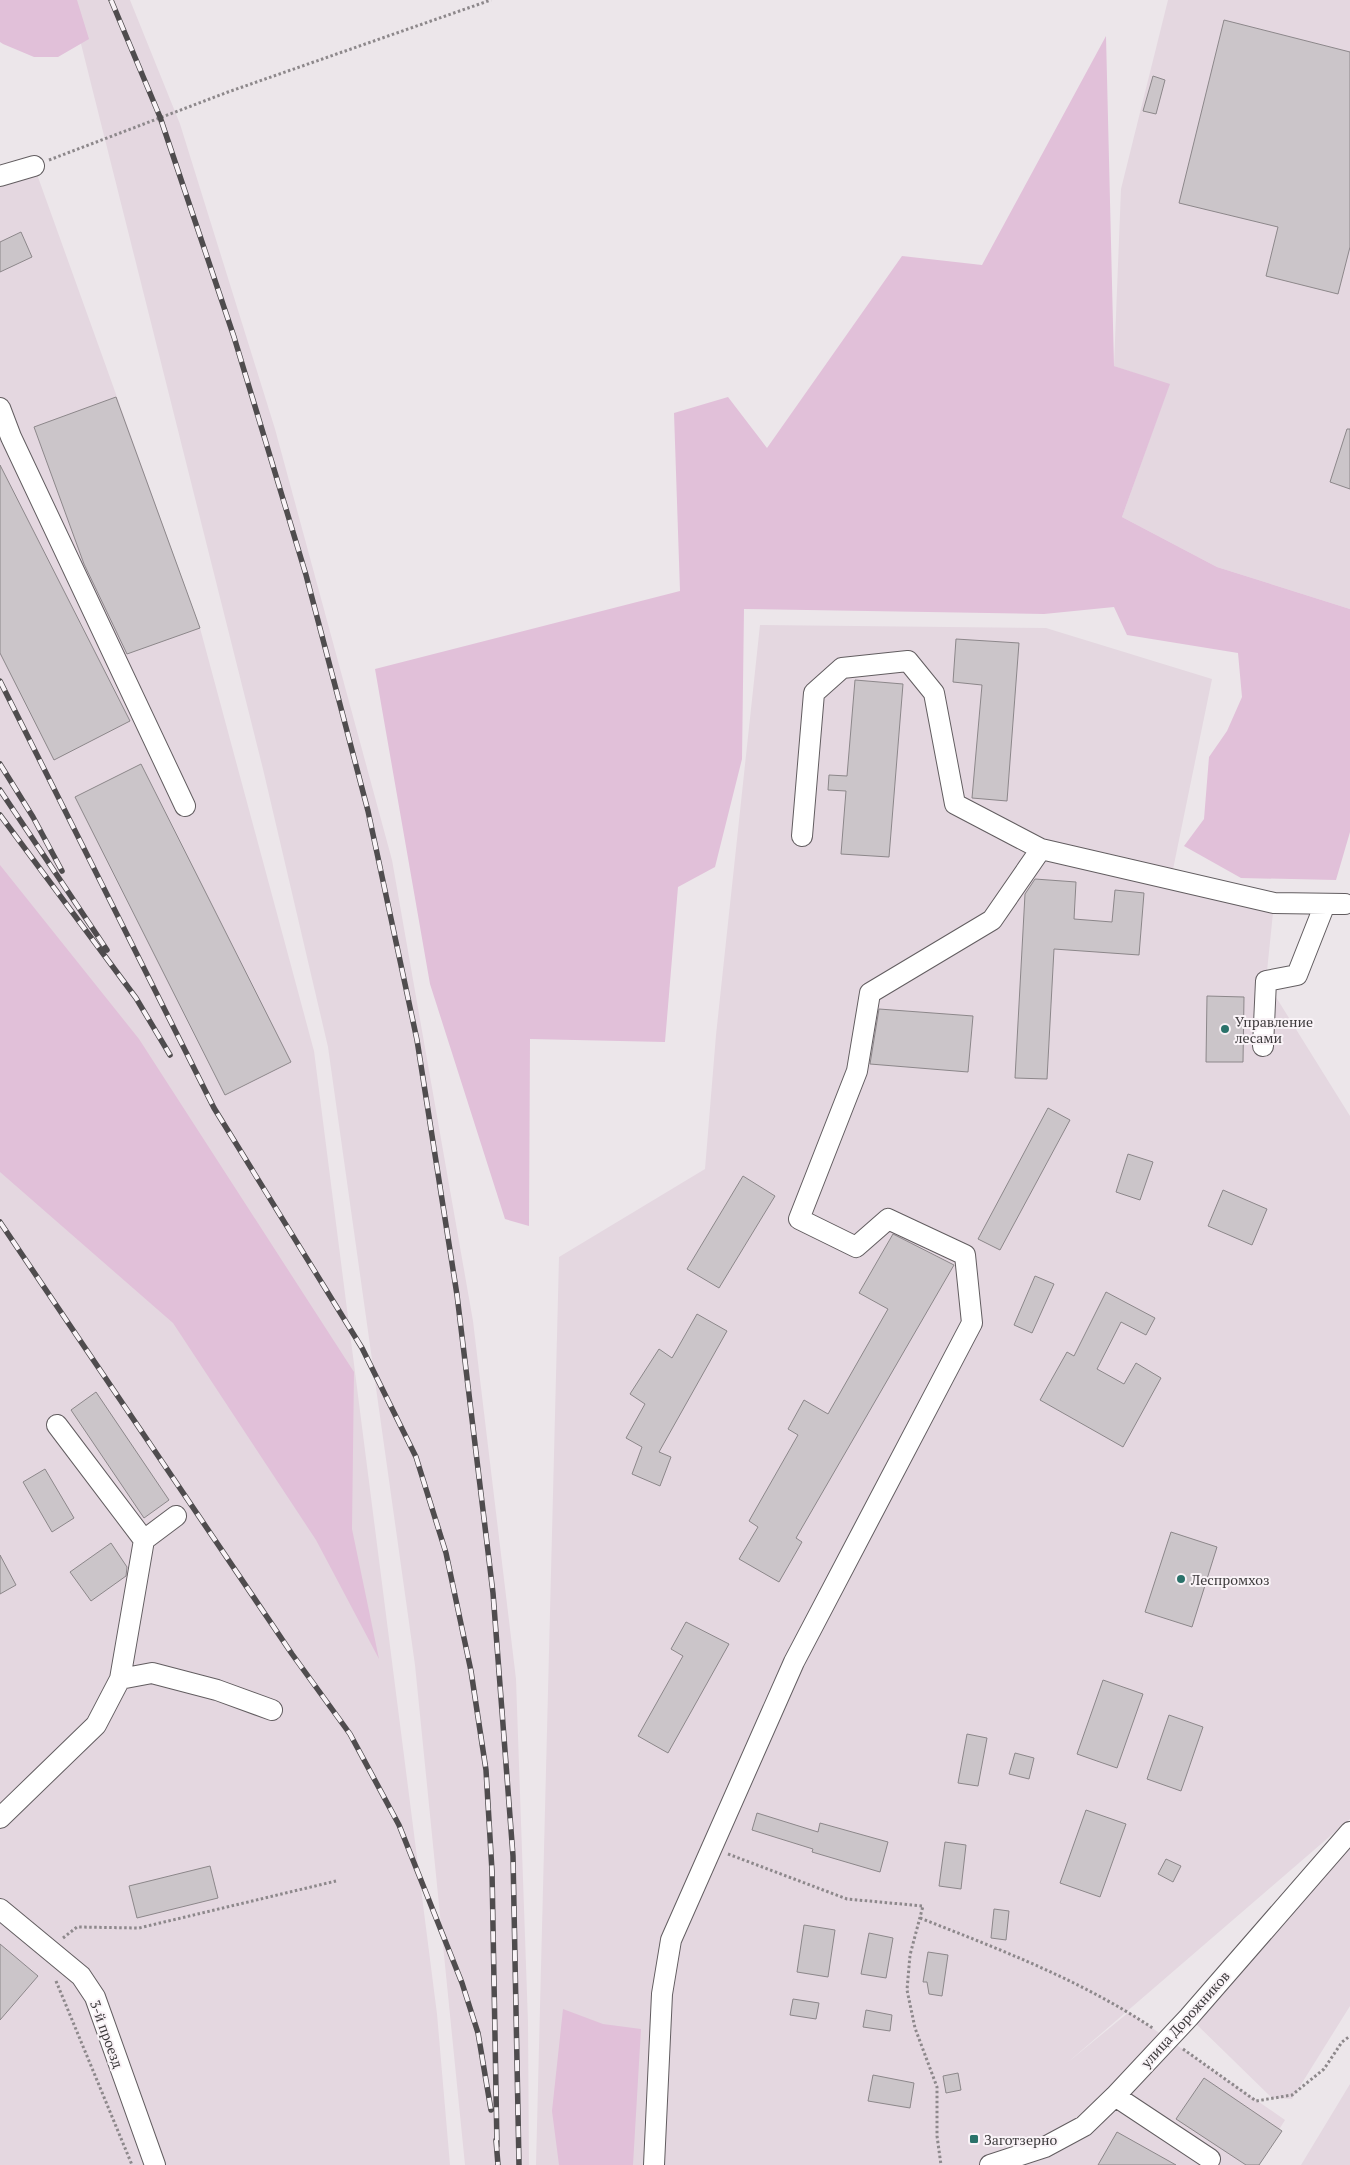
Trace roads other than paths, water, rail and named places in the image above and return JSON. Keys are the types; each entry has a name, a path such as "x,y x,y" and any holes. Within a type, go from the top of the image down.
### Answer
{"street":[{"path":"0,176 34,166"},
{"path":"0,408 11,438 185,806"},
{"path":"802,836 814,693 842,668 908,661 934,693 955,804 1041,849 1274,904 1325,904 1348,900"},
{"path":"654,2165 662,1994 670,1940 794,1662 972,1323 965,1255 888,1219 856,1247 800,1218 857,1071 870,993 992,920 1041,849"},
{"path":"1263,1046 1266,981 1297,975 1325,904"},
{"path":"57,1425 144,1540"},
{"path":"0,1818 96,1725 120,1679 144,1540 176,1516"},
{"path":"120,1679 152,1673 216,1690 272,1710"},
{"name":"улица Дорожников","path":"990,2165 1046,2147 1084,2126 1115,2096 1168,2038 1350,1832"},
{"name":"3-й проезд","path":"0,1909 81,1976 95,1997 155,2165"},
{"path":"1115,2096 1210,2159"}],"railway":[{"path":"111,0 160,117 234,337 306,575 368,811 417,1040 457,1295 493,1593 513,1856 519,2165"},
{"path":"0,681 214,1108 362,1348 416,1457 446,1553 471,1671 486,1770 492,1871 497,2146"},
{"path":"0,764 33,817 62,871"},
{"path":"0,790 107,950"},
{"path":"0,815 136,998 170,1055"},
{"path":"0,1222 292,1654 350,1734 399,1825 462,1983 478,2033 491,2110"},
{"path":"496,2140 498,2165"}],"place":[{"name":"Управление лесами","path":"1225,1029"},
{"name":"Леспромхоз","path":"1181,1579"},
{"name":"Заготзерно","path":"974,2139"}]}
